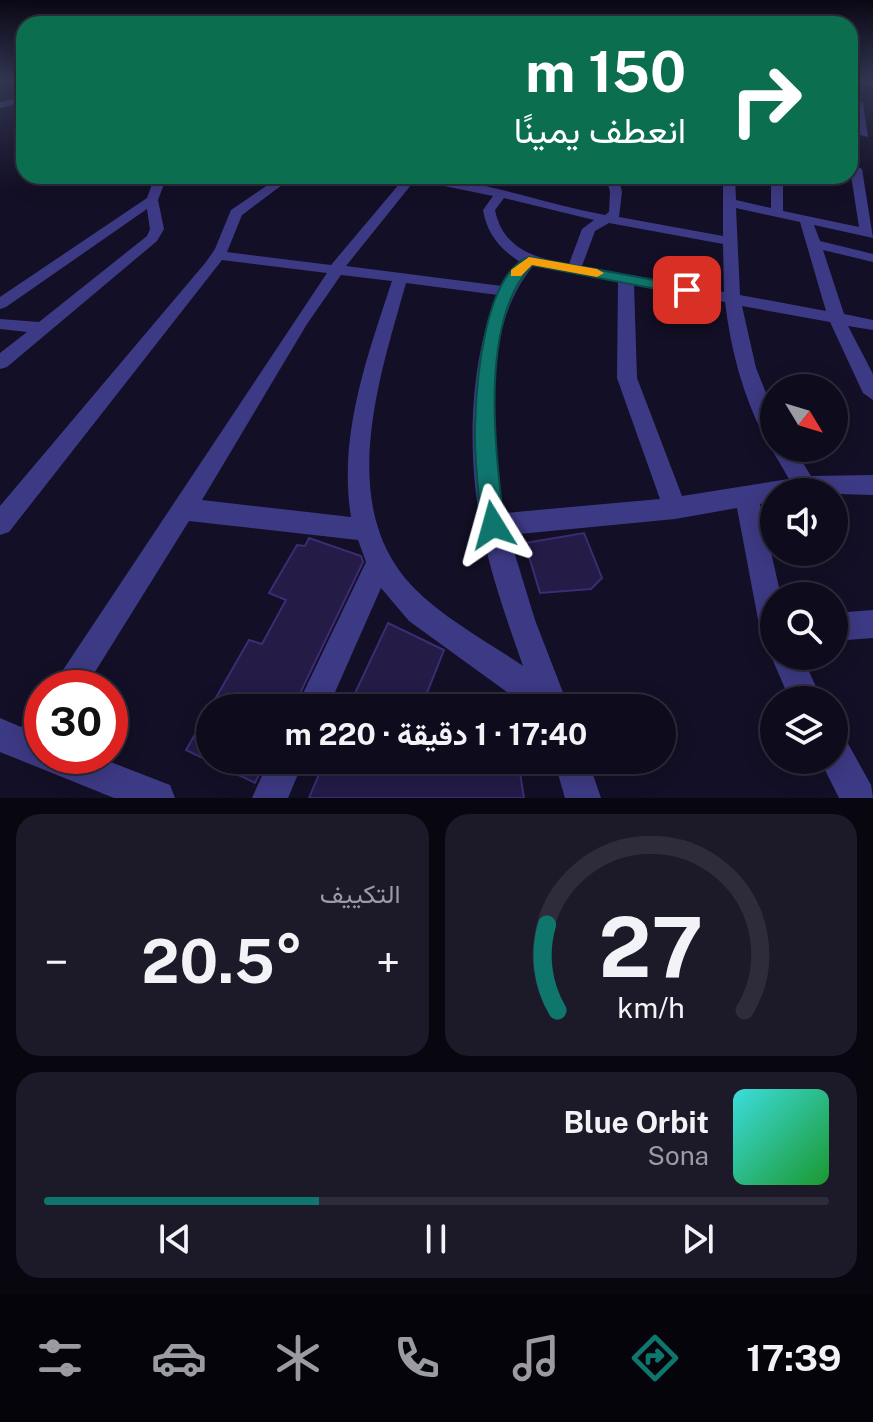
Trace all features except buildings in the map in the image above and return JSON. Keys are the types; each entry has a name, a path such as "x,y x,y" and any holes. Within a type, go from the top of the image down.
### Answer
{"street":[{"path":"861,117 869,136"},
{"path":"0,363 152,238 157,229 152,200 158,184"},
{"path":"0,524 218,255 236,213 277,184"},
{"path":"79,670 300,322 332,280 335,270 406,184"},
{"path":"453,184 525,197 580,214 730,241"},
{"path":"574,269 589,229 616,213 613,184"},
{"path":"730,184 733,300 747,375 760,403"},
{"path":"777,184 777,213"},
{"path":"731,203 869,233 857,184"},
{"path":"497,193 499,196 489,210 493,229 504,244 529,261 873,325"},
{"path":"0,304 152,200"},
{"path":"806,220 837,320 873,393"},
{"path":"813,244 873,258"},
{"path":"218,255 505,291"},
{"path":"529,261 512,278 505,291 492,336 484,430 493,525 521,620 549,694"},
{"path":"626,278 627,378 675,508"},
{"path":"400,279 363,407 358,465 362,516 380,561 396,589 416,608 536,694"},
{"path":"0,324 42,328"},
{"path":"848,485 873,485"},
{"path":"493,525 675,508 760,495"},
{"path":"747,498 764,582"},
{"path":"183,509 368,530"},
{"path":"318,694 380,561"},
{"path":"848,626 873,624"},
{"path":"103,774 157,798"},
{"path":"270,798 281,774"},
{"path":"575,774 583,798"},
{"path":"845,774 858,798"}],"slow traffic":[{"path":"516,273 529,261 597,273"}],"route":[{"path":"493,525 487,491 484,430 487,380 500,301 512,278 529,261 687,290"}]}
